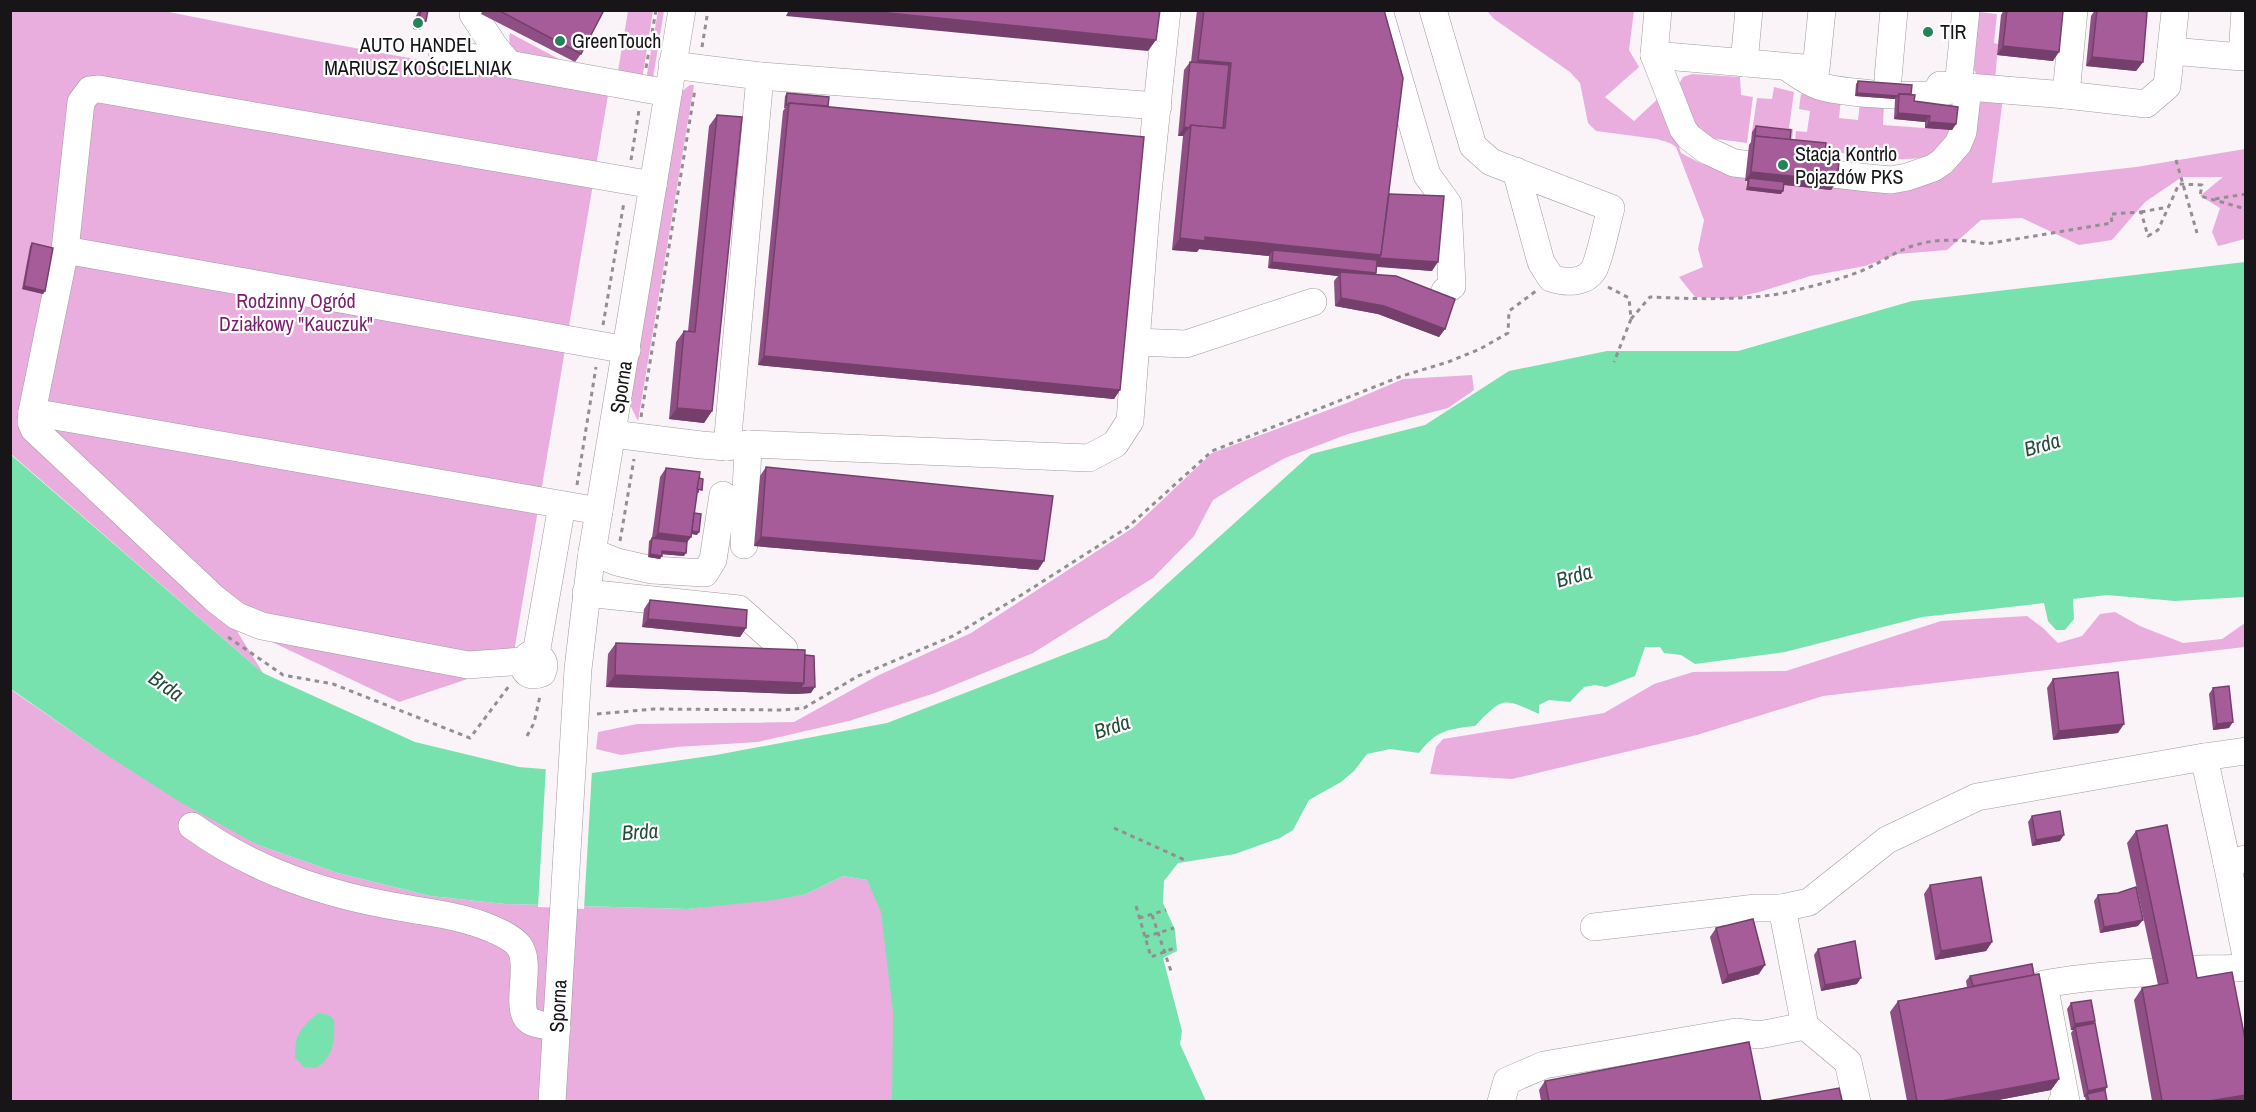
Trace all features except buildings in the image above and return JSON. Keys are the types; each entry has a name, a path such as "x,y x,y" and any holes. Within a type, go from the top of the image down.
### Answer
{"street":[{"path":"473,10 473,14 494,46 509,64"},
{"name":"Sporna","path":"552,1101 562,910 580,644 586,593 605,557 599,511 626,435 627,350 682,10"},
{"path":"626,435 737,446 1089,458 1115,444 1130,421 1135,342 1167,10"},
{"path":"1379,10 1427,175 1448,204 1452,286 1445,291"},
{"path":"1433,10 1473,146 1491,162 1516,171 1611,208 1594,270 1583,279 1570,283 1551,278 1541,262 1516,171"},
{"path":"1658,10 1654,55 1683,129 1697,144 1734,164 1891,180 1933,168 1942,162 1958,144 1965,119 1963,87 1966,10"},
{"path":"1744,63 1749,10"},
{"path":"1816,69 1822,10"},
{"path":"1888,78 1894,10"},
{"path":"2066,95 2074,10"},
{"path":"2171,51 2242,57 2245,10"},
{"path":"1654,55 1816,69 1963,87 2066,95 2146,105 2167,86 2175,12"},
{"path":"442,52 668,93"},
{"path":"672,64 760,76 1158,106"},
{"path":"1787,67 1821,87 1855,91 1925,96 1963,87"},
{"path":"744,545 737,446 760,76"},
{"path":"562,505 534,663 507,660 468,665 262,626 245,620 215,599 34,429 31,422 65,249 81,102 90,90 99,88 654,185"},
{"path":"65,249 627,350"},
{"path":"1135,342 1186,344 1313,302"},
{"path":"32,412 599,511"},
{"path":"605,557 652,570 705,573 714,560 723,495"},
{"path":"586,593 739,609 784,649"},
{"path":"1594,927 1756,908 1782,908 1809,902 1887,840 1977,797 2246,751"},
{"path":"2204,758 2236,861 2246,956"},
{"path":"192,826 220,847 260,868 295,881 403,908 454,915 477,922 502,934 519,947 523,954 525,963 523,1011 530,1020 557,1028"},
{"path":"1782,908 1805,1026 1848,1062 1857,1101"},
{"path":"2062,1101 2066,1101 2044,984 2119,975 2246,967"},
{"path":"1501,1101 1507,1082 1544,1065 1736,1032 1759,1035 1805,1026"}],"path":[{"path":"605,557 626,435 699,68 708,10"},
{"path":"2176,160 2197,233"},
{"path":"2141,212 2148,236 2157,230 2179,184 2202,185 2200,196 2246,209"},
{"path":"2212,199 2246,194"},
{"path":"1614,362 1631,319 1650,297 1739,297 1790,292 1866,269 1902,249 1941,239 1986,244 2112,223 2111,214 2168,207"},
{"path":"1594,270 1608,287 1629,298 1631,319"},
{"path":"590,715 654,709 783,710 804,708 858,676 952,636 1096,549 1128,527 1212,451 1402,376 1448,362 1480,349 1508,333 1509,311 1551,278"},
{"path":"527,736 534,723 541,692 534,663"},
{"path":"1114,828 1187,861"},
{"path":"1136,906 1150,957 1177,947"},
{"path":"1139,918 1166,910"},
{"path":"1152,915 1171,971"},
{"path":"1145,937 1174,928"}],"green space":[{"name":"Rodzinny Ogród Działkowy \"Kauczuk\"","path":"11,11 164,11 608,95 512,664 399,702 232,623 263,673 11,454"},
{"path":"628,11 653,11 642,80 618,71"},
{"path":"658,11 664,11 653,78 646,80"},
{"path":"1487,11 1634,11 1629,50 1639,67 1605,97 1634,121 1662,95 1681,153 1702,164 1746,170 1746,190 1781,194 1782,185 1832,179 1905,186 1979,104 1985,100 2003,98 1992,183 2136,167 2245,149 2245,239 2218,246 2212,232 2220,208 2200,196 2223,177 2182,177 2145,202 2112,240 2079,245 2022,218 1981,220 1947,250 1898,254 1865,266 1810,276 1730,299 1695,297 1679,277 1703,267 1698,249 1704,220 1676,147 1657,139 1596,131 1588,123 1580,83 1570,72 1494,19"},
{"path":"1979,12 1997,14 1994,43 1998,44 1995,82 1979,78 1974,70"},
{"path":"510,33 570,65 518,54 510,45"},
{"path":"1692,74 1740,77 1741,95 1753,97 1747,143 1709,138 1696,129 1679,84 1683,77"},
{"path":"690,85 694,85 638,421 629,403 677,99"},
{"path":"1774,87 1794,92 1789,128 1793,129 1792,142 1795,142 1796,131 1807,132 1810,111 1799,109 1801,94 1841,99 1839,118 1858,120 1860,101 1884,103 1883,125 1952,130 1949,102 1956,106 1957,125 1937,151 1918,158 1872,157 1817,148 1791,142 1752,132 1757,98 1772,99"},
{"path":"1472,375 1474,390 1448,408 1348,434 1285,458 1213,500 1194,536 1153,578 1033,653 935,693 849,721 758,742 677,747 621,755 596,749 598,732 637,724 794,722 877,676 971,633 1134,527 1212,453 1347,403 1403,379"},
{"path":"2115,612 2140,626 2183,643 2222,639 2245,623 2245,647 1823,696 1697,735 1512,779 1430,774 1436,747 1443,739 1604,713 1654,684 1693,672 1786,671 1941,621 2027,616 2058,643 2082,636 2100,614"},
{"path":"10,689 94,747 258,845 338,873 430,896 505,904 687,909 806,894 843,876 867,880 901,875 925,1101 11,1101"}],"water":[{"name":"Brda","path":"2245,262 2245,597 2175,601 2107,595 2073,599 2074,619 2065,630 2056,630 2048,621 2044,603 1922,617 1785,652 1695,664 1681,655 1664,653 1660,647 1645,647 1635,676 1606,687 1595,685 1584,687 1570,702 1549,700 1539,705 1539,714 1518,705 1504,703 1492,709 1475,726 1443,732 1431,740 1419,753 1390,749 1367,754 1354,771 1341,782 1309,800 1293,830 1280,838 1235,854 1178,863 1164,881 1163,903 1175,930 1177,951 1163,958 1182,1031 1180,1044 1206,1101 892,1101 893,1013 881,912 867,880 843,876 806,894 774,900 687,909 505,904 430,896 338,873 258,845 180,802 94,747 11,689 10,454 263,673 415,742 519,767 592,773 716,755 887,723 1107,638 1311,454 1425,425 1509,371 1607,351 1738,351 1912,301"},
{"path":"318,1013 329,1015 334,1020 332,1047 327,1058 316,1068 304,1067 295,1058 297,1037 306,1023"}],"pier":[{"path":"546,766 592,770 584,909 538,907"}],"place":[{"name":"AUTO HANDEL MARIUSZ KOŚCIELNIAK","path":"418,23"},
{"name":"TIR","path":"1928,32"},
{"name":"GreenTouch","path":"560,41"},
{"name":"Stacja Kontrlo Pojazdów PKS","path":"1783,165"}]}
